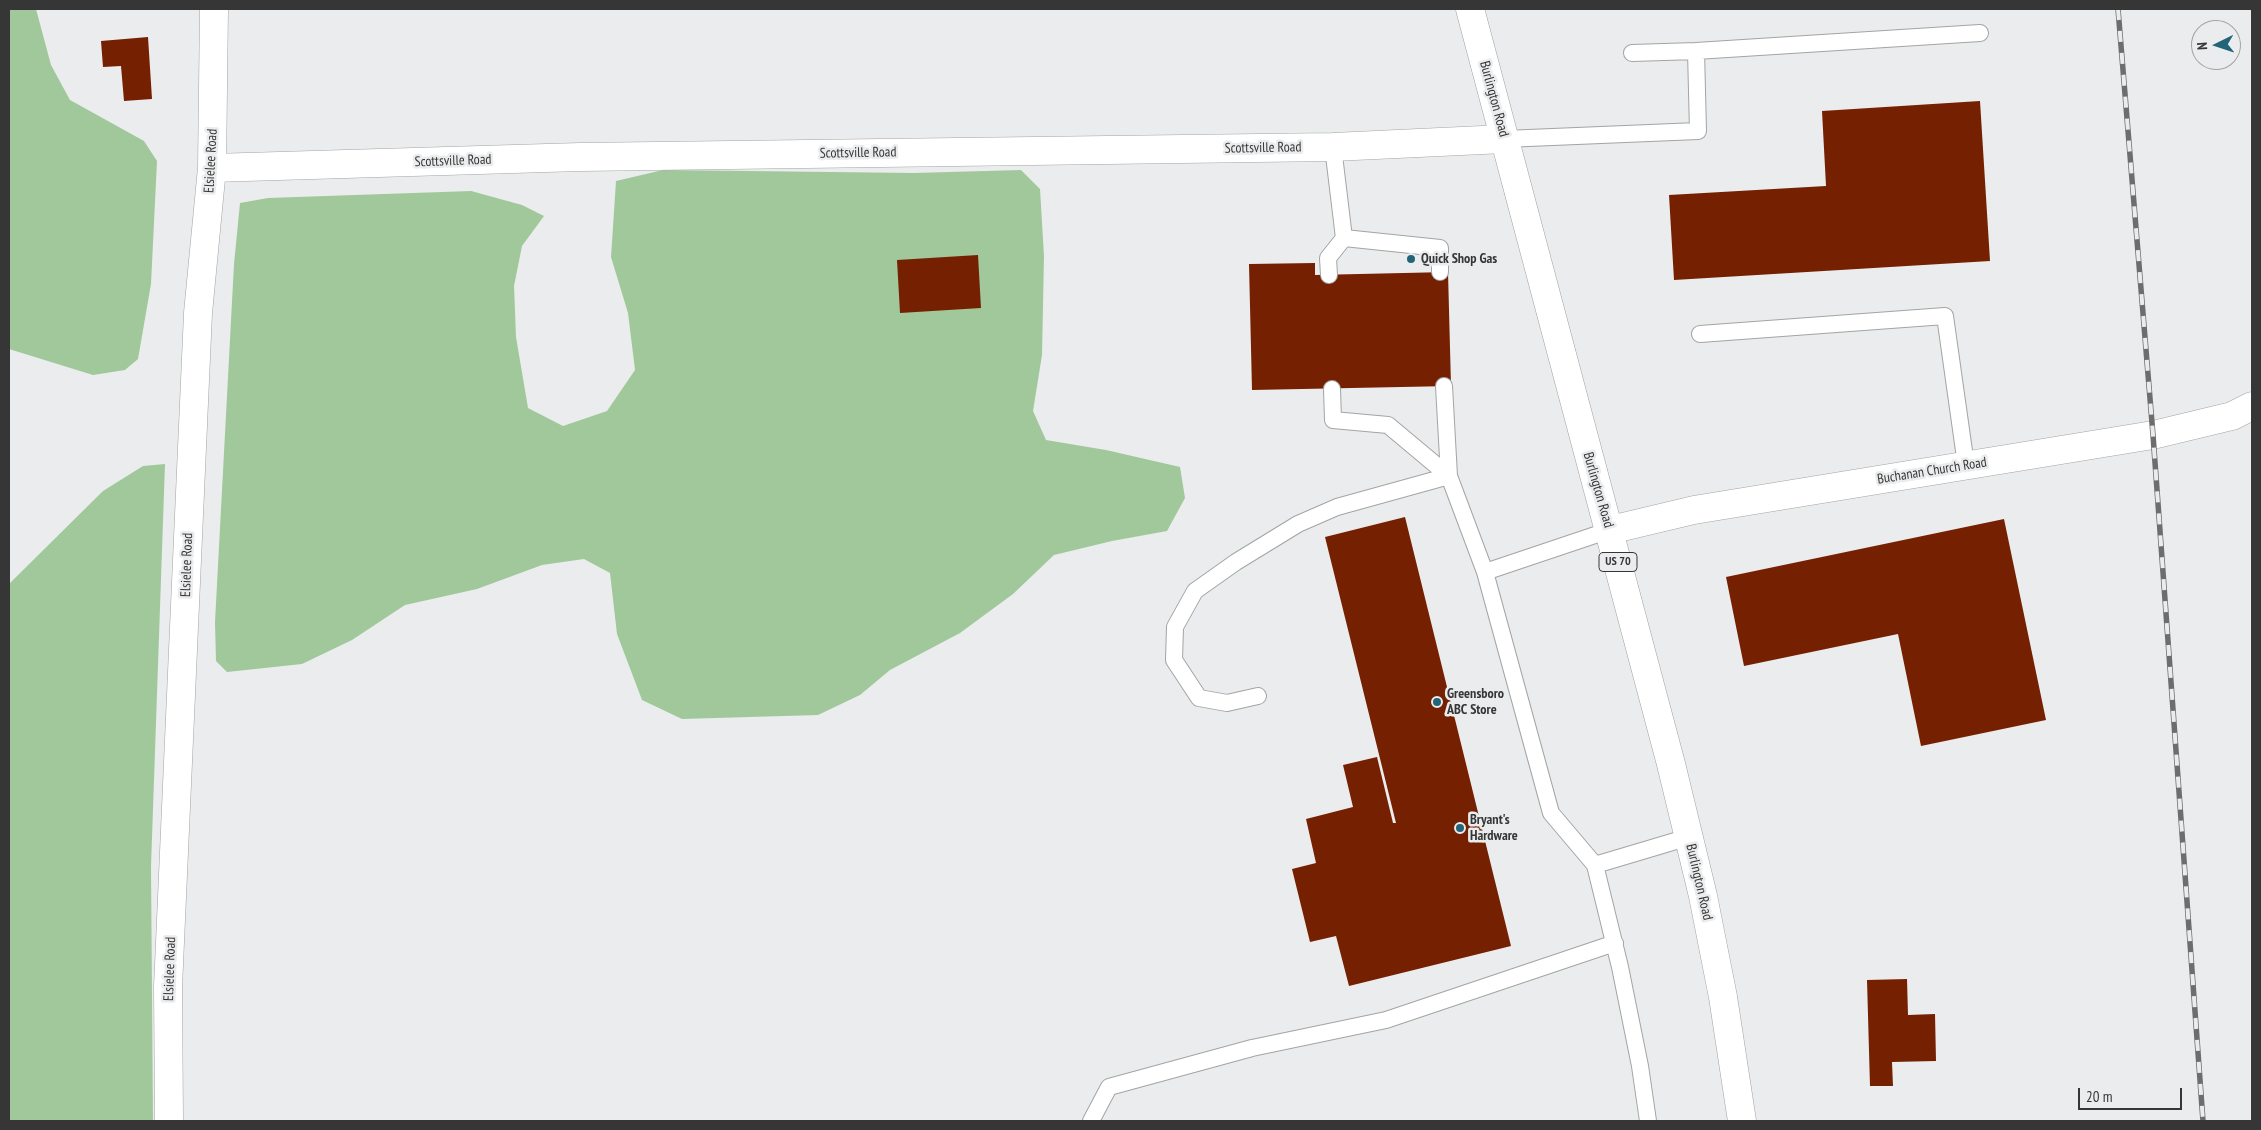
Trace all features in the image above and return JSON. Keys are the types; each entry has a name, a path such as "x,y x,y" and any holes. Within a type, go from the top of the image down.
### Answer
{"main road":[{"name":"Elsielee Road","path":"169,1121 168,987 198,313 212,168 214,9"},
{"name":"Burlington Road","path":"1470,9 1610,530 1689,837 1723,997 1742,1121"},
{"name":"Scottsville Road","path":"212,168 589,156 1334,147 1504,139"},
{"name":"Buchanan Church Road","path":"1610,530 1694,510 2196,426 2232,416 2252,406"}],"lane":[{"path":"1632,53 1980,34"},
{"path":"1504,139 1698,131 1696,51"},
{"path":"1329,275 1328,258 1344,238 1334,147"},
{"path":"1344,238 1440,248 1440,272"},
{"path":"1700,334 1945,316 1966,465"},
{"path":"1444,386 1449,476 1485,572 1551,813 1595,865 1615,943 1640,1066 1648,1121"},
{"path":"1332,388 1333,420 1388,425 1449,476"},
{"path":"1258,696 1227,703 1199,698 1174,660 1175,627 1195,591 1236,562 1298,524 1338,507 1449,476"},
{"path":"1485,572 1610,530"},
{"path":"1595,865 1689,837"},
{"path":"1091,1121 1109,1087 1252,1048 1386,1020 1615,943"}],"green space":[{"path":"9,9 36,9 51,65 70,100 144,141 157,161 151,284 138,359 125,370 93,375 9,349"},
{"path":"663,170 914,173 1021,170 1040,189 1044,256 1042,355 1033,411 1046,440 1106,450 1180,467 1185,498 1167,531 1112,541 1054,555 1013,594 960,633 890,670 860,695 818,715 682,719 642,700 617,634 610,573 584,559 542,565 477,589 405,605 352,640 302,664 227,672 216,661 215,622 234,264 240,203 268,198 471,191 522,205 544,216 522,246 514,286 516,337 528,408 563,426 607,411 635,370 628,313 611,257 616,181"},
{"path":"165,464 151,866 153,1121 9,1121 9,584 103,491 143,466"}],"building":[{"path":"148,37 152,99 124,101 121,66 103,67 101,41"},
{"path":"1980,101 1990,261 1674,280 1669,195 1826,186 1822,111"},
{"path":"978,255 981,308 900,313 897,260"},
{"path":"1315,263 1315,275 1448,272 1451,386 1252,390 1249,264"},
{"path":"1405,517 1511,946 1349,986 1336,936 1310,942 1292,869 1316,863 1306,819 1353,807 1343,765 1377,757 1393,823 1396,823 1325,537"},
{"path":"2004,519 2046,720 1921,746 1898,634 1744,666 1726,577"},
{"path":"1907,979 1908,1015 1935,1014 1936,1061 1892,1062 1893,1086 1870,1086 1867,980"}],"railway":[{"path":"2118,9 2153,435 2203,1121"}],"place":[{"name":"Quick Shop Gas","path":"1411,259"},
{"name":"Greensboro ABC Store","path":"1437,702"},
{"name":"Bryant's Hardware","path":"1460,828"}]}
